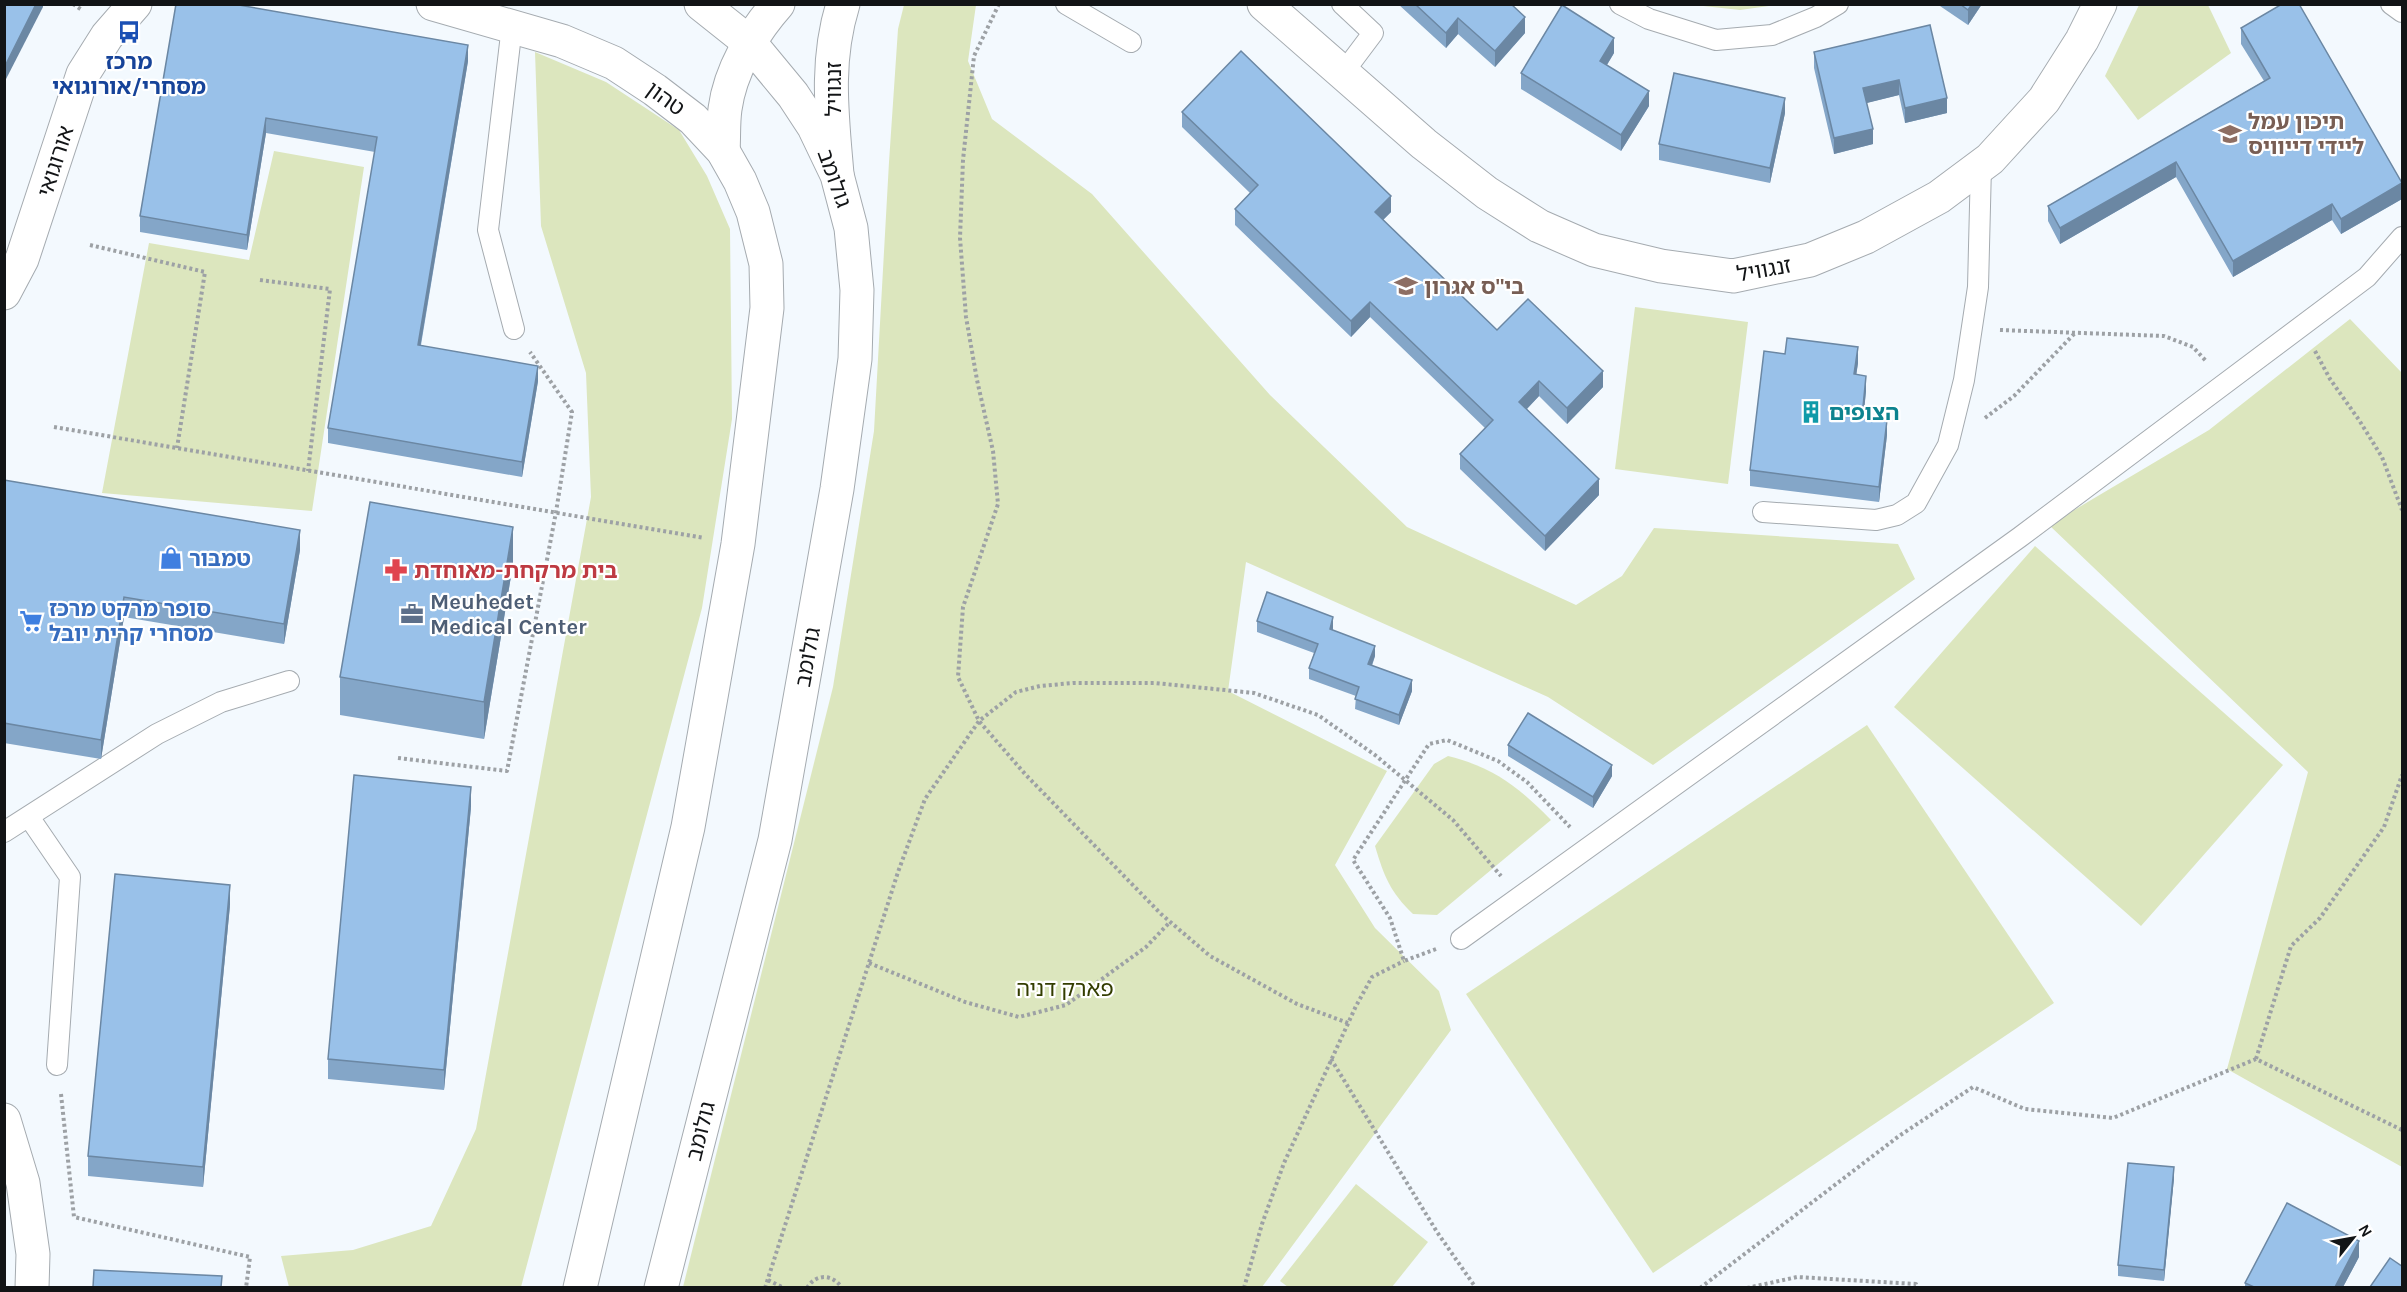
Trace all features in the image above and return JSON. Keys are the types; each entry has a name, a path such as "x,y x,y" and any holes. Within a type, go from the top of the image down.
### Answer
{"main road":[{"name":"טהון","path":"433,4 562,41 614,63 693,119 723,151"},
{"path":"701,4 750,44"},
{"path":"580,1287 688,827 738,544 767,308 766,264 753,212 723,151 725,107 734,77 750,44 778,4"},
{"name":"זנגוויל","path":"837,175 830,84 838,21 843,4"},
{"name":"זנגוויל","path":"1264,4 1424,144 1487,193 1539,226 1594,250 1661,266 1733,276 1810,260 1866,237 1939,197 1981,166 2044,100 2082,40 2100,4"},
{"name":"אורוגואי","path":"4,293 13,253 83,74 107,36 135,6"},
{"name":"גולומב","path":"661,1287 775,840 837,489 855,359 857,290 851,228 837,175 814,127 793,95 750,44"},
{"path":"4,1120 23,1183 33,1254 32,1287"}],"lane":[{"path":"1066,4 1131,42"},
{"path":"1342,4 1373,33 1344,73"},
{"path":"1620,4 1649,19 1716,40 1772,35 1816,17 1838,4"},
{"path":"2391,4 2403,12"},
{"path":"512,26 488,230 514,329"},
{"path":"1763,512 1876,520 1897,515 1917,503 1948,445 1964,380 1978,287 1981,166"},
{"path":"1461,939 2020,537 2367,277 2403,237"},
{"path":"4,832 157,734 221,702 289,681"},
{"path":"29,817 70,877 57,1065"}],"path":[{"path":"999,4 974,56 963,160 961,227 966,316 993,451 998,504 963,607 958,676 979,721 1025,774 1170,922 1210,956 1297,1004 1348,1023"},
{"path":"90,245 205,272 177,448"},
{"path":"260,280 330,289 308,471"},
{"path":"2302,326 2330,379 2382,457 2403,510"},
{"path":"398,758 507,771 556,512 572,412 514,329"},
{"path":"1972,329 2164,336 2193,347 2227,382"},
{"path":"1948,445 2014,396 2076,332"},
{"path":"54,427 738,544"},
{"path":"765,1287 898,872 925,799 979,721 1016,692 1040,686 1073,683 1155,683 1254,693 1318,715 1375,755 1453,820 1519,897"},
{"path":"1404,961 1390,918 1353,860 1429,744 1447,740 1497,761 1527,782 1589,847"},
{"path":"2256,1059 2291,946 2320,918 2384,827 2403,775"},
{"path":"869,963 965,1002 1019,1017 1066,1005 1146,947 1170,922"},
{"path":"1244,1287 1262,1224 1284,1163 1348,1023 1372,977 1404,961 1461,939"},
{"path":"1331,1059 1437,1232 1476,1287"},
{"path":"1700,1287 1899,1136 1973,1087 2025,1109 2114,1118 2256,1059 2403,1130"},
{"path":"57,1065 74,1217 250,1257 246,1287"},
{"path":"807,1287 812,1280 825,1277 836,1280 842,1287"},
{"path":"1747,1287 1797,1277 1916,1284 1917,1287"},
{"path":"768,1280 784,1287"}],"green space":[{"name":"פארק דניה","path":"904,5 976,5 968,61 992,119 1092,194 1270,395 1407,527 1576,605 1622,576 1654,528 1898,544 1915,579 1653,765 1548,697 1246,562 1228,691 1387,771 1335,865 1375,928 1439,991 1451,1030 1262,1287 683,1287 833,687 874,431 898,29"},
{"path":"1694,5 1776,5 1740,10"},
{"path":"2139,5 2208,5 2231,53 2138,120 2105,76"},
{"path":"535,52 606,82 679,130 707,176 730,229 732,419 702,608 521,1287 289,1287 281,1256 353,1250 431,1226 476,1129 591,497 586,373 541,226"},
{"path":"274,151 364,167 312,511 102,493 149,243 249,260"},
{"path":"1635,307 1748,322 1728,484 1615,469"},
{"path":"2350,319 2402,373 2402,1167 2227,1069 2308,772 2049,525 2209,430"},
{"path":"2035,546 2283,765 2141,926 1894,707"},
{"path":"1867,725 2054,1003 1653,1273 1466,994"},
{"path":"1448,756 1479,766 1504,780 1527,797 1551,820 1437,915 1413,914 1389,883 1375,846 1434,764"},
{"path":"1356,1184 1428,1242 1392,1287 1288,1287 1280,1281"}],"building":[{"path":"4,4 36,4 4,68"},
{"path":"176,4 233,4 468,45 418,345 538,366 522,462 328,428 377,137 266,118 247,235 140,216"},
{"path":"1415,4 1511,4 1525,17 1495,51 1458,18 1446,33"},
{"path":"1960,4 1972,4 1968,10"},
{"path":"2282,4 2299,4 2402,183 2341,219 2332,204 2233,261 2176,162 2060,228 2048,206 2270,78 2241,28"},
{"path":"1562,5 1614,38 1600,61 1649,91 1621,135 1521,73"},
{"path":"1930,25 1947,98 1905,108 1899,80 1863,88 1873,129 1834,138 1814,52"},
{"path":"1241,51 1391,196 1375,212 1497,330 1528,299 1603,371 1567,408 1539,381 1519,402 1599,479 1545,536 1460,454 1493,420 1370,302 1351,321 1235,209 1258,185 1182,112"},
{"path":"1674,73 1785,98 1770,168 1659,144"},
{"name":"הצופים","path":"1787,338 1858,347 1854,374 1866,376 1862,417 1887,420 1879,487 1750,470 1764,351 1785,354"},
{"path":"4,480 300,530 284,624 124,597 101,740 4,723"},
{"path":"370,502 513,527 484,702 340,677"},
{"path":"1267,592 1333,617 1330,629 1375,646 1368,664 1412,680 1399,715 1355,699 1359,687 1309,668 1318,644 1257,621"},
{"path":"1528,713 1612,765 1593,797 1508,745"},
{"path":"354,775 471,787 444,1070 328,1059"},
{"path":"115,874 230,885 203,1167 88,1156"},
{"path":"2128,1163 2174,1167 2164,1270 2118,1265"},
{"path":"2287,1203 2359,1241 2335,1287 2254,1287 2245,1283"},
{"path":"2390,1258 2403,1267 2403,1287 2370,1287"},
{"path":"94,1270 222,1276 221,1287 93,1287"}],"place":[{"name":"מרכז מסחרי/אורוגואי","path":"129,32"},
{"name":"תיכון עמל ליידי דייוויס","path":"2230,134"},
{"name":"בי\"ס אגרון","path":"1406,286"},
{"name":"הצופים","path":"1811,412"},
{"name":"טמבור","path":"171,558"},
{"name":"בית מרקחת-מאוחדת","path":"396,570"},
{"name":"Meuhedet Medical Center","path":"412,614"},
{"name":"סופר מרקט מרכז מסחרי קרית יובל","path":"31,621"}]}
